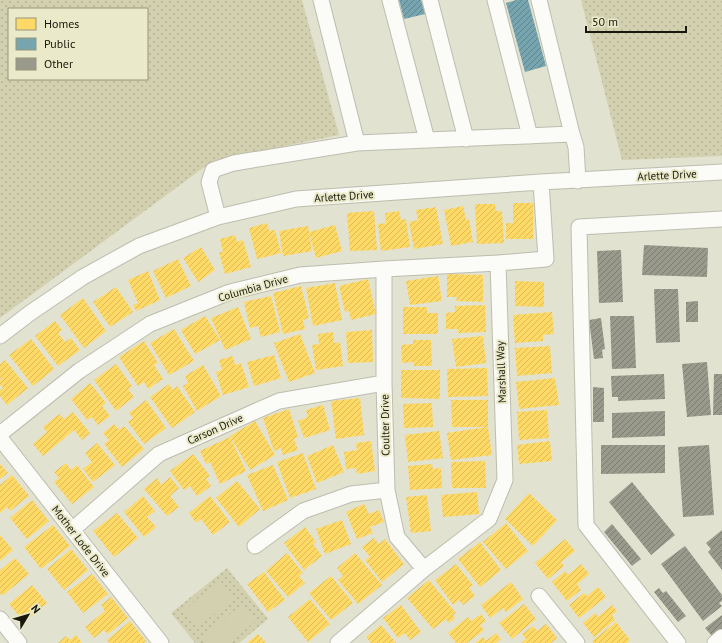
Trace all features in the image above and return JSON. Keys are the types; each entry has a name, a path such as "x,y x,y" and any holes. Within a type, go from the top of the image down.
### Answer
{"street":[{"path":"321,0 357,143"},
{"path":"390,0 427,140"},
{"path":"430,0 466,139"},
{"path":"495,0 530,136"},
{"path":"539,0 576,148 578,181"},
{"path":"218,217 209,182 213,170 234,163 357,143 572,134"},
{"name":"Arlette Drive","path":"0,336 30,313 83,277 139,246 218,217 296,199 541,182 722,172"},
{"name":"Columbia Drive","path":"0,434 79,370 150,324 230,292 300,274 546,259 541,182"},
{"path":"678,643 586,525 579,227 722,219"},
{"name":"Marshall Way","path":"424,569 488,519 505,480 498,263"},
{"name":"Coulter Drive","path":"384,269 384,383 387,490 397,537 424,569"},
{"name":"Carson Drive","path":"72,530 159,454 279,401 384,383"},
{"name":"Mother Lode Drive","path":"0,438 161,643"},
{"path":"255,546 303,511 351,494 387,490"},
{"path":"338,643 424,569"},
{"path":"539,596 577,643"},
{"path":"0,619 19,643"},
{"path":"715,643 722,637"}],"shaded area":[{"path":"0,0 302,0 339,135 236,156 203,168 0,318"},
{"path":"581,0 722,0 722,156 622,160"},
{"path":"227,568 268,619 239,643 195,643 171,613"},
{"path":"220,580 234,598 197,628 183,611"},
{"path":"241,605 255,622 229,643 209,643 203,636"}],"building: Homes":[{"path":"513,203 533,203 533,239 506,239 506,223 513,223"},
{"path":"475,204 495,204 496,211 502,211 504,243 477,244"},
{"path":"463,206 466,220 469,219 473,242 451,246 444,210"},
{"path":"436,207 443,244 414,249 409,222 418,220 416,210"},
{"path":"374,211 377,250 350,251 347,213"},
{"path":"399,211 401,220 406,219 410,247 381,251 378,224 386,223 385,213"},
{"path":"267,223 269,231 275,230 281,253 257,259 249,228"},
{"path":"335,225 342,251 316,258 309,232"},
{"path":"308,226 312,251 283,256 279,231"},
{"path":"235,235 237,242 243,240 251,267 225,274 219,252 223,252 220,239"},
{"path":"201,247 215,270 198,282 183,258"},
{"path":"178,259 191,286 166,298 153,271"},
{"path":"148,271 160,300 136,311 133,305 138,303 128,280"},
{"path":"447,274 483,275 483,302 456,301 457,297 447,297"},
{"path":"438,276 442,301 410,305 406,281"},
{"path":"368,279 376,314 351,320 349,311 345,312 339,286"},
{"path":"515,281 544,282 544,307 515,306"},
{"path":"335,283 342,320 313,326 306,288"},
{"path":"301,286 309,318 303,320 305,329 283,334 273,293"},
{"path":"116,287 133,312 110,327 93,302"},
{"path":"271,296 280,332 261,337 258,326 250,328 244,302"},
{"path":"83,298 106,331 84,348 60,315"},
{"path":"485,305 486,332 458,333 458,329 446,329 446,313 455,312 455,306"},
{"path":"238,307 251,339 225,350 211,318"},
{"path":"403,307 427,307 427,313 438,313 438,334 403,334"},
{"path":"552,312 554,334 543,335 543,341 515,343 513,315"},
{"path":"205,316 220,340 195,354 181,330"},
{"path":"55,321 62,330 58,333 65,342 71,338 80,350 58,366 35,336"},
{"path":"174,329 194,361 169,375 150,343"},
{"path":"372,330 373,362 348,363 346,332"},
{"path":"333,332 334,343 340,342 343,366 316,370 312,345 319,344 318,334"},
{"path":"300,334 315,373 289,382 274,343"},
{"path":"483,336 486,363 456,367 452,339"},
{"path":"31,339 54,369 33,386 9,355"},
{"path":"413,340 431,340 432,366 414,366 414,362 402,363 401,345 413,344"},
{"path":"144,341 158,363 154,365 163,379 148,389 144,382 138,386 119,357"},
{"path":"550,346 552,373 517,376 515,348"},
{"path":"274,355 281,378 254,386 247,362"},
{"path":"233,356 235,365 241,363 249,387 223,395 216,372 222,370 219,360"},
{"path":"5,360 28,388 7,405 0,396 0,390 3,388 0,385 0,364"},
{"path":"116,364 132,386 128,389 134,397 116,411 94,380"},
{"path":"203,365 221,396 197,411 183,386 188,383 185,376"},
{"path":"487,368 488,396 448,397 447,369"},
{"path":"401,370 440,370 440,399 401,398"},
{"path":"555,378 559,405 519,409 516,382"},
{"path":"90,383 106,403 102,406 110,416 98,425 92,417 87,420 71,399"},
{"path":"169,384 173,390 177,386 195,412 172,428 150,397"},
{"path":"360,398 364,435 336,439 331,401"},
{"path":"146,400 166,428 144,444 128,422 133,418 129,413"},
{"path":"451,400 488,400 488,427 452,427"},
{"path":"432,403 433,427 404,428 403,404"},
{"path":"323,405 330,430 304,438 298,421 308,417 306,410"},
{"path":"289,409 298,437 294,439 298,450 283,455 281,448 274,451 263,418"},
{"path":"547,410 549,438 519,440 517,412"},
{"path":"73,412 90,433 82,440 74,430 43,456 33,444 47,432 43,427 59,414 64,419"},
{"path":"255,421 275,455 250,470 230,436"},
{"path":"114,424 119,430 124,426 144,449 122,467 104,444 109,440 103,433"},
{"path":"488,427 492,455 451,460 447,433"},
{"path":"439,431 443,458 408,462 405,435"},
{"path":"230,437 246,471 220,484 210,462 206,464 200,451"},
{"path":"371,441 375,471 357,474 356,468 346,469 344,452 357,450 356,443"},
{"path":"550,441 552,461 519,464 517,445"},
{"path":"97,443 115,465 93,482 83,469 92,462 85,453"},
{"path":"333,445 344,472 317,483 307,456"},
{"path":"303,453 316,489 290,498 277,462"},
{"path":"193,454 210,476 206,479 211,486 197,496 190,486 184,490 170,471"},
{"path":"485,461 486,488 452,488 451,462"},
{"path":"66,463 71,470 77,465 94,487 72,504 54,482 59,478 54,472"},
{"path":"0,464 8,473 0,479"},
{"path":"432,464 433,469 441,468 442,488 410,490 408,466"},
{"path":"273,465 288,500 263,511 247,475"},
{"path":"12,475 29,496 10,511 7,507 0,513 0,485"},
{"path":"170,477 179,488 170,496 179,507 167,516 144,489 157,478 161,485"},
{"path":"237,481 260,509 239,527 216,498"},
{"path":"477,492 479,514 443,517 441,495"},
{"path":"529,493 557,520 533,546 505,519"},
{"path":"427,495 431,531 411,533 406,497"},
{"path":"143,496 155,511 147,517 156,527 144,537 124,512"},
{"path":"210,496 230,522 213,535 201,519 196,523 189,513"},
{"path":"32,500 49,521 27,539 10,518"},
{"path":"364,504 369,514 379,510 384,522 370,527 373,533 357,539 346,512"},
{"path":"117,513 138,538 114,557 93,531"},
{"path":"342,520 351,544 325,554 316,529"},
{"path":"506,523 528,551 506,569 483,542"},
{"path":"53,525 70,546 41,569 24,547"},
{"path":"305,527 316,542 313,544 322,556 304,570 284,543"},
{"path":"0,535 13,550 0,561"},
{"path":"374,538 379,544 385,539 404,564 382,582 365,560 370,557 362,547"},
{"path":"565,539 575,551 561,562 564,566 548,579 535,563"},
{"path":"480,542 501,570 480,587 458,559"},
{"path":"71,549 88,570 64,590 47,569"},
{"path":"287,553 303,573 299,576 305,583 288,597 266,571"},
{"path":"355,553 382,585 358,604 338,580 343,576 337,568"},
{"path":"15,558 29,574 2,596 0,593 0,570"},
{"path":"456,564 473,585 469,588 475,596 463,605 459,600 453,605 435,580"},
{"path":"581,564 589,574 577,584 581,590 567,601 552,582 565,571 568,575"},
{"path":"264,572 285,600 268,612 247,584"},
{"path":"92,574 108,594 83,613 67,592"},
{"path":"331,576 353,603 331,620 309,593"},
{"path":"429,580 456,613 453,615 455,618 449,623 446,619 433,629 407,598"},
{"path":"511,582 523,599 506,612 503,608 490,618 481,605"},
{"path":"32,585 47,603 24,622 9,604"},
{"path":"598,587 606,597 579,618 569,605 584,593 587,596"},
{"path":"111,597 128,618 108,634 104,630 94,638 85,627 105,611 101,605"},
{"path":"310,599 330,624 308,642 288,617"},
{"path":"524,604 536,619 512,639 499,623"},
{"path":"401,605 421,632 410,640 405,633 398,638 383,618"},
{"path":"612,605 617,611 612,615 615,620 594,637 583,623 595,613 598,617"},
{"path":"481,614 486,621 480,625 484,630 467,643 456,643 448,633 468,617 471,621"},
{"path":"130,621 146,641 144,643 109,643 107,640"},
{"path":"616,622 630,640 627,643 594,643 592,641"},
{"path":"546,624 557,638 551,643 521,643 526,639 522,634 533,626 537,631"},
{"path":"381,625 396,643 371,643 366,637"},
{"path":"496,633 501,639 496,643 475,643 483,637 486,641"},
{"path":"258,634 266,643 247,643"},
{"path":"76,635 82,643 58,643 66,636 70,640"}],"building: Public":[{"path":"399,0 421,0 425,14 404,19"},
{"path":"516,0 528,0 546,66 525,72 506,3"}],"building: Other":[{"path":"644,245 708,248 707,277 642,275"},
{"path":"621,250 623,302 599,303 597,251"},
{"path":"654,289 678,289 680,342 656,343"},
{"path":"698,301 698,322 686,322 686,302"},
{"path":"610,316 634,316 636,368 612,369"},
{"path":"601,318 605,349 602,350 603,358 594,359 589,320"},
{"path":"707,362 711,415 687,417 682,364"},
{"path":"664,374 665,399 618,401 618,397 612,397 611,376"},
{"path":"714,374 722,374 722,415 713,415"},
{"path":"593,387 604,388 604,422 593,422"},
{"path":"665,411 665,436 612,438 612,413"},
{"path":"601,445 665,445 665,473 601,474"},
{"path":"709,445 714,515 683,517 678,447"},
{"path":"632,482 675,535 651,555 609,502"},
{"path":"612,524 641,559 632,566 604,532"},
{"path":"722,530 722,570 708,552 711,549 706,543"},
{"path":"685,546 722,595 722,601 719,603 722,606 703,621 661,564"},
{"path":"659,588 663,593 666,591 686,616 678,622 654,592"},
{"path":"722,615 722,630 713,637 705,628"}]}
